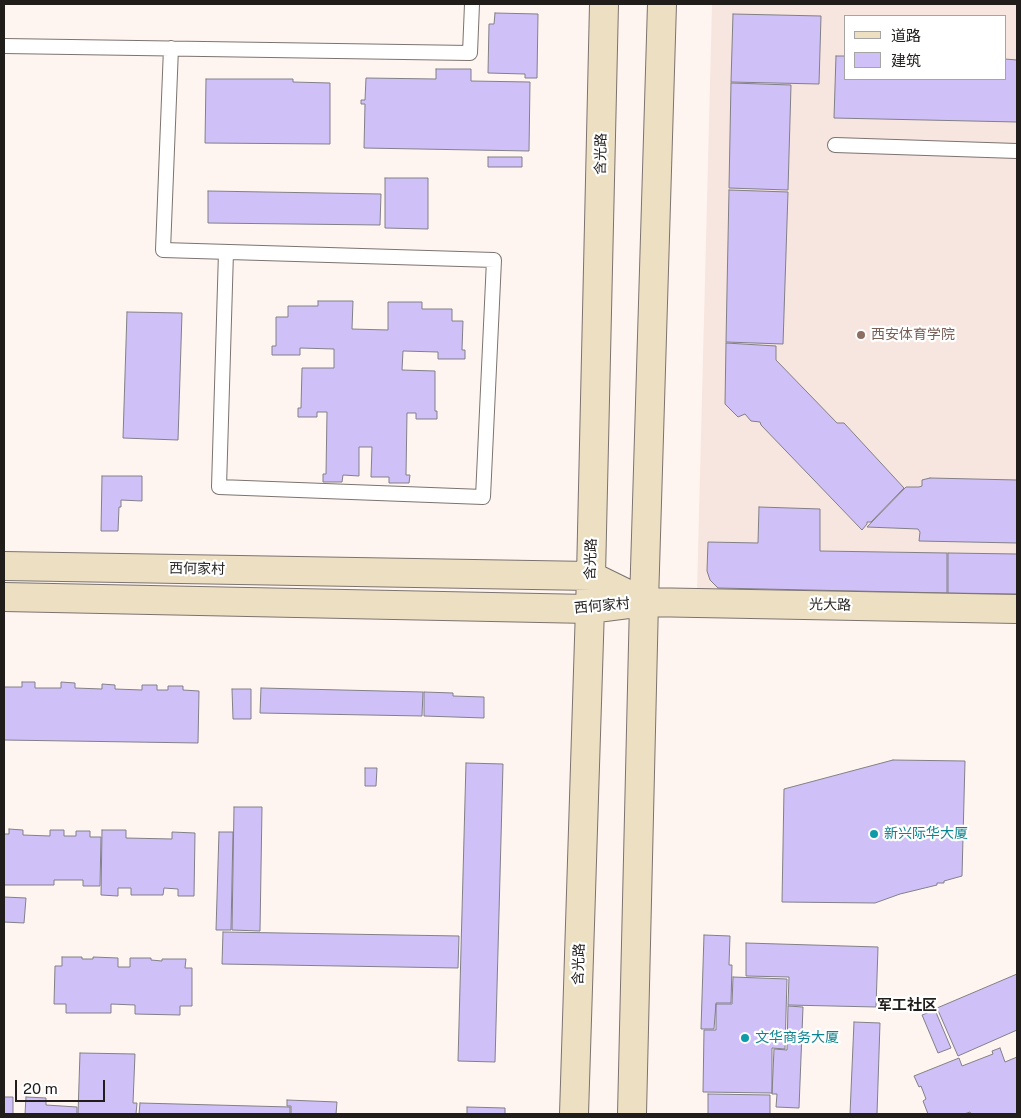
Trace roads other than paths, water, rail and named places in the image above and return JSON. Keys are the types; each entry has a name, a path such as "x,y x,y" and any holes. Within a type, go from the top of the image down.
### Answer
{"main road":[{"name":"含光路","path":"574,1114 591,576 604,4"},
{"path":"632,1114 644,602 662,4"},
{"name":"西何家村","path":"4,566 591,576 644,602"},
{"name":"西何家村","path":"4,598 589,609 644,602"},
{"name":"光大路","path":"644,602 1017,609"}],"lane":[{"path":"4,46 470,53 472,4"},
{"path":"171,48 163,250 494,260 483,497 220,487 226,252"},
{"path":"834,145 1017,151"}],"place":[{"name":"西安体育学院","path":"861,335"},
{"name":"新兴际华大厦","path":"874,834"},
{"name":"文华商务大厦","path":"745,1038"}],"district":[{"name":"军工社区","path":"907,1005"}]}
